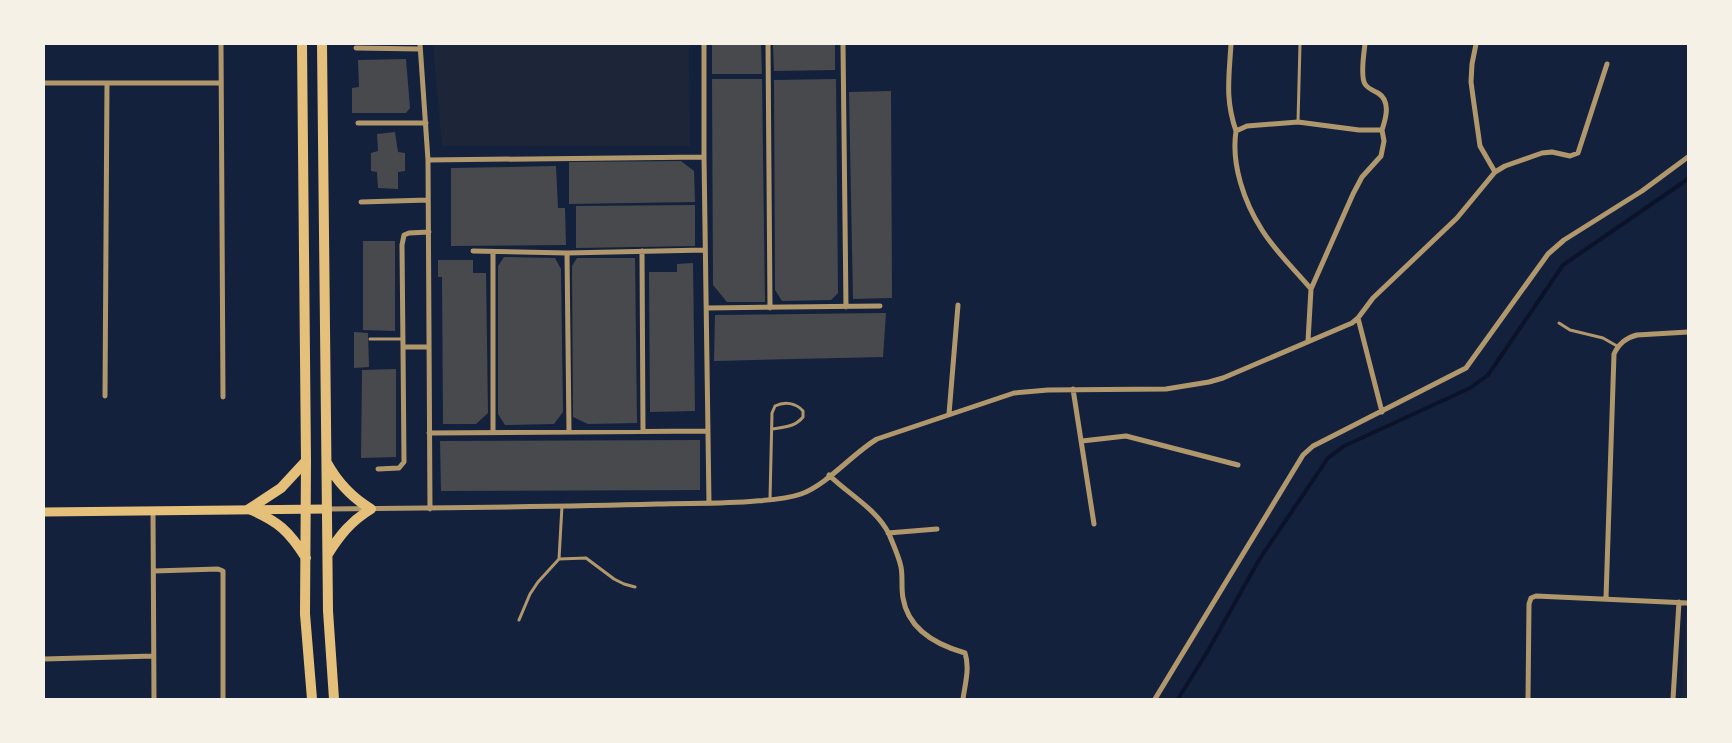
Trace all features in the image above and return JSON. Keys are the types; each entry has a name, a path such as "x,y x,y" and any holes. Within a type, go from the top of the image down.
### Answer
{"highway":[{"path":"302,44 306,461 305,614 312,699"},
{"path":"322,44 328,612 334,699"},
{"path":"249,509 281,488 306,461"},
{"path":"326,462 350,495 371,509 346,528 328,554"},
{"path":"249,509 267,516 279,524 297,544 306,558"}],"main road":[{"path":"44,512 327,509"}],"street":[{"path":"221,44 222,397"},
{"path":"704,44 709,503"},
{"path":"768,44 770,308"},
{"path":"843,44 846,307"},
{"path":"1231,44 1228,97 1230,115 1236,131 1234,143 1236,164 1251,208 1266,236 1311,289"},
{"path":"1308,341 1311,289 1353,194 1362,177 1381,156 1384,141 1382,130 1387,104 1382,95 1366,86 1364,82 1365,44"},
{"path":"1477,44 1472,64 1471,82 1480,146 1495,172"},
{"path":"356,48 420,46 428,160 430,509"},
{"path":"327,509 430,509 770,500 800,494 822,482 859,451 877,439 1014,393 1073,389 1166,389 1224,378 1352,323 1373,298 1457,218 1495,172 1505,166 1542,153 1552,152 1570,156 1578,153 1607,64"},
{"path":"44,83 221,83"},
{"path":"104,396 107,83"},
{"path":"1236,131 1247,126 1298,122 1359,130 1382,130"},
{"path":"358,123 426,123"},
{"path":"428,160 704,157"},
{"path":"1155,699 1303,455 1313,446 1466,368 1548,254 1564,240 1642,191 1688,157"},
{"path":"361,202 428,200"},
{"path":"378,469 400,468 404,462 402,245 404,235 429,232"},
{"path":"473,251 567,253 705,250"},
{"path":"642,251 643,431"},
{"path":"493,252 493,432"},
{"path":"567,253 568,432"},
{"path":"949,414 958,305"},
{"path":"707,308 880,306"},
{"path":"1358,318 1382,412"},
{"path":"1606,598 1614,354 1617,346 1623,341 1637,335 1688,332"},
{"path":"403,347 429,347"},
{"path":"1073,389 1094,524"},
{"path":"429,433 708,431"},
{"path":"1082,442 1126,436 1238,465"},
{"path":"829,475 878,518 888,533 901,566 903,598 908,612 918,628 928,638 965,653 967,671 963,699"},
{"path":"153,511 154,699"},
{"path":"888,533 937,529"},
{"path":"154,571 223,571 224,699"},
{"path":"1528,699 1529,604 1531,598 1536,596 1606,598 1688,603"},
{"path":"1673,699 1679,602"},
{"path":"44,659 154,656"}],"lane":[{"path":"1298,122 1300,44"},
{"path":"1559,323 1570,330 1603,338 1617,346"},
{"path":"370,339 403,339"},
{"path":"770,500 772,413 775,406 780,403 799,406 803,411 803,417 800,422 792,426 772,429"},
{"path":"519,620 530,594 559,559 562,506"},
{"path":"559,559 586,558 614,579 624,584 635,586"}],"shaded area":[{"path":"433,44 689,44 690,146 442,146"},
{"path":"1686,614 1688,614 1688,699 1682,699"}],"building":[{"path":"712,44 761,44 762,74 712,74"},
{"path":"773,44 835,44 835,70 774,71"},
{"path":"406,59 410,108 406,113 352,113 352,88 359,87 358,60"},
{"path":"712,79 762,79 765,302 727,302 713,285"},
{"path":"836,79 838,293 831,300 782,301 775,290 774,80"},
{"path":"891,91 892,298 853,299 849,92"},
{"path":"395,132 398,152 405,153 405,171 398,172 398,189 378,188 377,172 371,171 371,153 378,151 377,134"},
{"path":"681,161 694,171 695,202 569,204 569,162"},
{"path":"556,166 558,208 565,208 566,245 451,246 451,168"},
{"path":"695,205 695,246 576,248 576,206"},
{"path":"363,241 395,241 395,331 363,330"},
{"path":"504,257 555,258 561,269 563,412 554,424 505,425 498,414 498,266"},
{"path":"577,258 635,258 637,423 588,424 573,417 572,266"},
{"path":"438,260 473,260 473,273 486,273 488,413 476,424 443,424 442,277 438,277"},
{"path":"693,263 695,411 650,412 649,272 677,272 677,264"},
{"path":"886,313 883,357 714,361 715,315"},
{"path":"354,332 368,333 369,367 354,368"},
{"path":"396,369 396,457 361,458 362,370"},
{"path":"700,440 700,490 441,491 440,441"}],"waterway":[{"path":"1178,699 1206,654 1259,560 1328,458 1344,446 1470,388 1488,375 1563,265 1688,179"}]}
